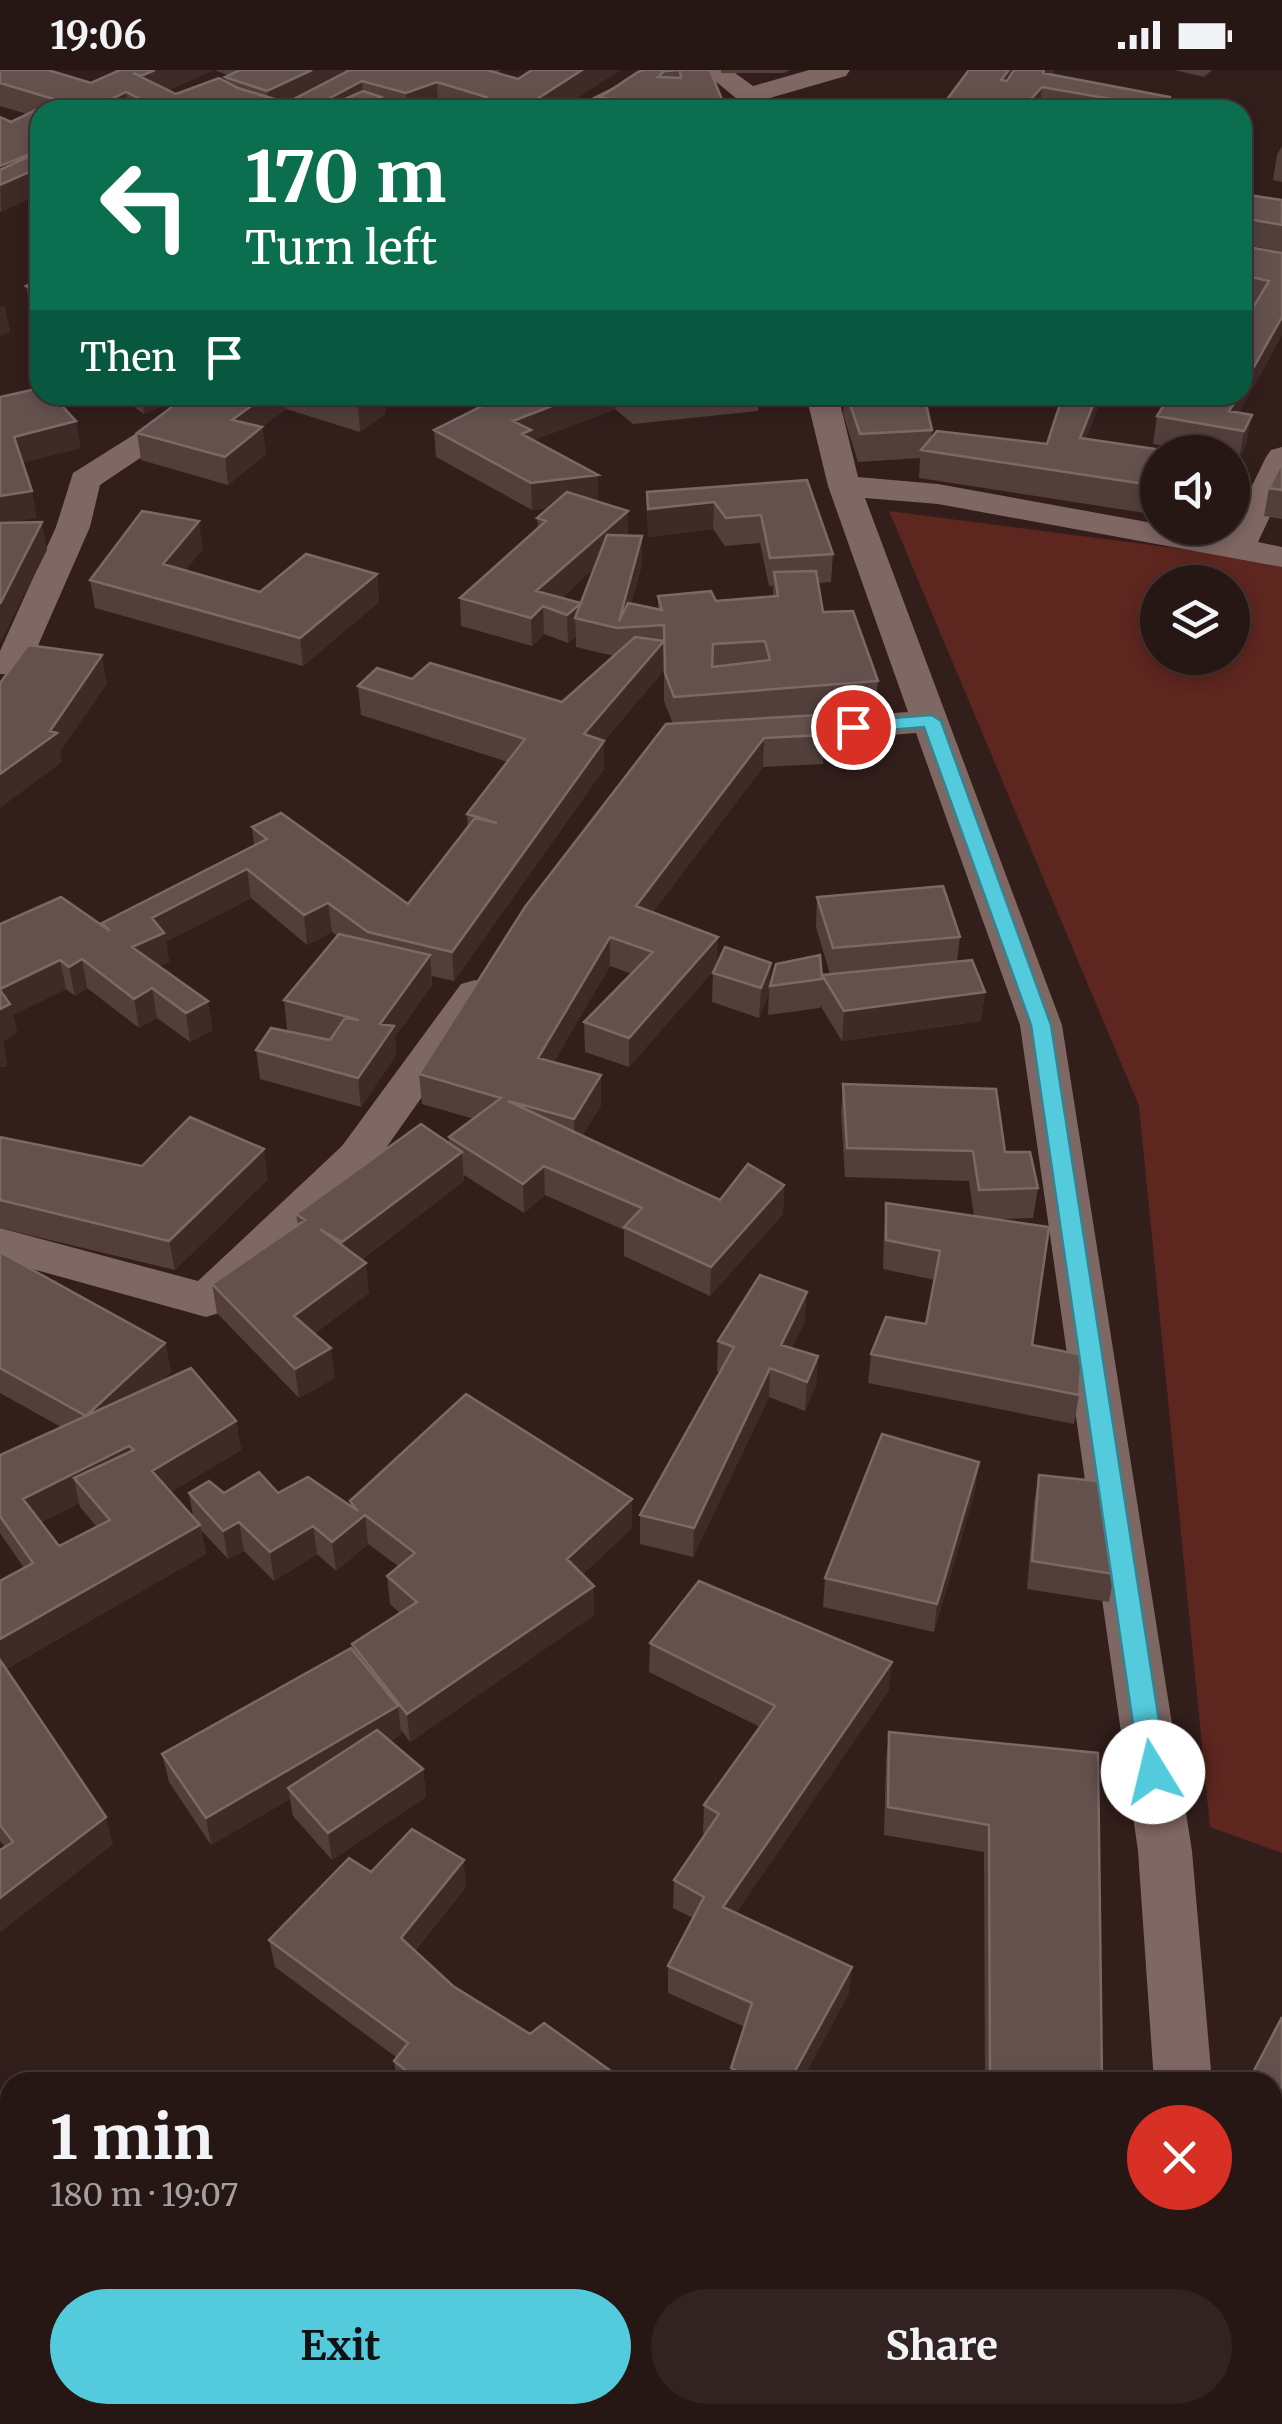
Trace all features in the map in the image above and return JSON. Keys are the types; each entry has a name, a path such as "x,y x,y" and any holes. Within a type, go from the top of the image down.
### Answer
{"street":[{"path":"608,100 668,70"},
{"path":"715,70 748,100"},
{"path":"759,100 836,70"},
{"path":"11,666 73,527 84,480 202,405"},
{"path":"824,405 844,486 1041,1025 1165,1851 1182,2072"},
{"path":"1238,549 1282,457"},
{"path":"844,486 938,494 1282,557"},
{"path":"36,534 73,527"},
{"path":"715,737 932,721"},
{"path":"0,1244 206,1300 357,1156 495,965"}],"shaded area":[{"path":"889,511 1282,562 1282,1853 1210,1827 1139,1106"}],"building":[{"path":"0,70 48,70 91,83 120,70 155,70 141,76 133,73 176,94 219,78 278,100 142,100 126,92 110,100 57,100 0,83"},
{"path":"240,70 312,70 267,91 225,77"},
{"path":"350,70 487,70 518,79 532,70 582,70 536,100 481,100 486,97 437,82 406,93 362,81 326,100 294,99"},
{"path":"644,70 680,70 710,70 722,100 629,100 599,98","holes":["680,70 681,78 658,77 664,71"]},
{"path":"969,70 1009,70 1001,80 1007,81 1014,70 1044,70 1043,73 1170,97 1117,100 1042,87 1030,100 946,100"},
{"path":"363,91 381,97 375,100 343,100"},
{"path":"30,113 30,154 0,166 0,117 11,122"},
{"path":"30,156 30,172 0,185 0,170"},
{"path":"1252,196 1282,200 1282,225 1252,220"},
{"path":"1252,248 1282,253 1282,317 1252,370 1252,309 1269,281 1252,277"},
{"path":"30,390 30,405 61,405 76,421 14,437 32,491 0,496 0,397"},
{"path":"175,405 252,405 232,420 262,427 225,457 137,433"},
{"path":"484,405 554,405 513,421 531,430 522,434 598,475 531,483 434,430"},
{"path":"850,405 926,405 932,430 860,434"},
{"path":"1060,405 1093,405 1080,438 1140,447 1140,483 921,450 937,431 1047,444"},
{"path":"1164,405 1233,405 1229,411 1252,415 1244,431 1157,416"},
{"path":"1282,462 1282,490 1269,488"},
{"path":"807,480 833,554 770,558 761,515 726,518 714,502 648,509 647,492"},
{"path":"567,492 628,511 536,591 581,603 567,615 543,606 531,618 460,598 546,521 537,518"},
{"path":"142,511 199,521 163,564 260,592 306,554 377,574 300,638 90,580"},
{"path":"42,522 0,604 0,523"},
{"path":"607,535 642,536 619,621 628,603 662,610 658,596 711,591 716,601 778,596 774,572 816,571 823,612 853,611 878,681 674,697 665,673 664,625 617,628 575,618","holes":["765,641 770,660 712,667 713,644"]},
{"path":"635,637 664,641 584,734 604,741 452,952 368,932 328,903 304,915 247,869 152,918 164,933 132,947 208,1001 186,1013 152,988 134,999 82,959 69,967 60,960 0,989 0,924 61,897 110,931 102,923 267,839 252,827 281,813 408,904 475,818 497,823 467,814 525,739 358,686 377,668 412,679 430,663 562,702"},
{"path":"28,645 102,655 50,731 57,733 0,774 0,683"},
{"path":"818,715 824,735 764,738 636,906 718,937 629,1038 584,1022 653,952 610,937 538,1058 601,1075 574,1119 508,1101 720,1200 748,1164 784,1185 711,1267 624,1227 642,1208 544,1166 523,1184 449,1137 501,1098 419,1074 525,907 666,724"},
{"path":"943,886 960,937 833,948 817,897"},
{"path":"339,934 430,955 380,1024 394,1026 358,1078 256,1050 271,1028 330,1040 345,1018 359,1020 284,1000"},
{"path":"725,947 771,963 761,988 713,973"},
{"path":"820,955 822,979 770,986 776,964"},
{"path":"972,960 985,992 844,1011 822,975"},
{"path":"0,990 10,1004 0,1009"},
{"path":"843,1084 996,1089 1005,1152 1030,1152 1038,1188 979,1190 973,1151 847,1148"},
{"path":"190,1117 264,1149 169,1241 0,1200 0,1137 142,1166"},
{"path":"421,1124 462,1152 342,1242 320,1229 366,1263 294,1316 331,1348 295,1369 212,1284 305,1220 296,1214"},
{"path":"886,1203 1049,1227 1032,1345 1082,1355 1079,1395 871,1354 886,1317 926,1324 940,1251 886,1240"},
{"path":"0,1252 165,1343 86,1416 0,1368"},
{"path":"760,1275 807,1292 781,1345 818,1356 807,1382 770,1368 694,1528 640,1515 734,1347 718,1341"},
{"path":"191,1368 236,1421 152,1471 200,1525 0,1639 0,1581 33,1563 0,1516 0,1455","holes":["129,1446 134,1450 74,1478 110,1520 59,1546 23,1499"]},
{"path":"466,1394 632,1499 567,1559 594,1586 407,1714 352,1644 417,1602 387,1576 415,1553 365,1515 332,1542 313,1526 270,1552 239,1522 223,1531 189,1493 209,1481 224,1493 259,1472 278,1493 308,1477 358,1511 350,1501"},
{"path":"882,1434 979,1462 937,1604 825,1578"},
{"path":"1039,1475 1105,1482 1114,1574 1032,1561"},
{"path":"699,1581 892,1662 723,1907 852,1967 794,2072 739,2072 731,2068 752,2003 668,1966 704,1897 674,1880 719,1814 704,1805 775,1706 650,1643"},
{"path":"351,1648 398,1706 206,1818 162,1754"},
{"path":"0,1660 106,1817 0,1898 0,1850 13,1842 0,1825"},
{"path":"377,1730 423,1769 328,1833 288,1788"},
{"path":"889,1732 1098,1753 1102,2072 990,2072 989,1825 888,1807"},
{"path":"412,1829 464,1860 401,1938 453,1986 530,2034 544,2023 612,2072 408,2072 394,2061 408,2043 269,1940 349,1858 371,1872"},
{"path":"1282,2017 1282,2072 1253,2072"}],"route":[{"path":"853,727 932,721 1041,1025 1153,1772"}]}
